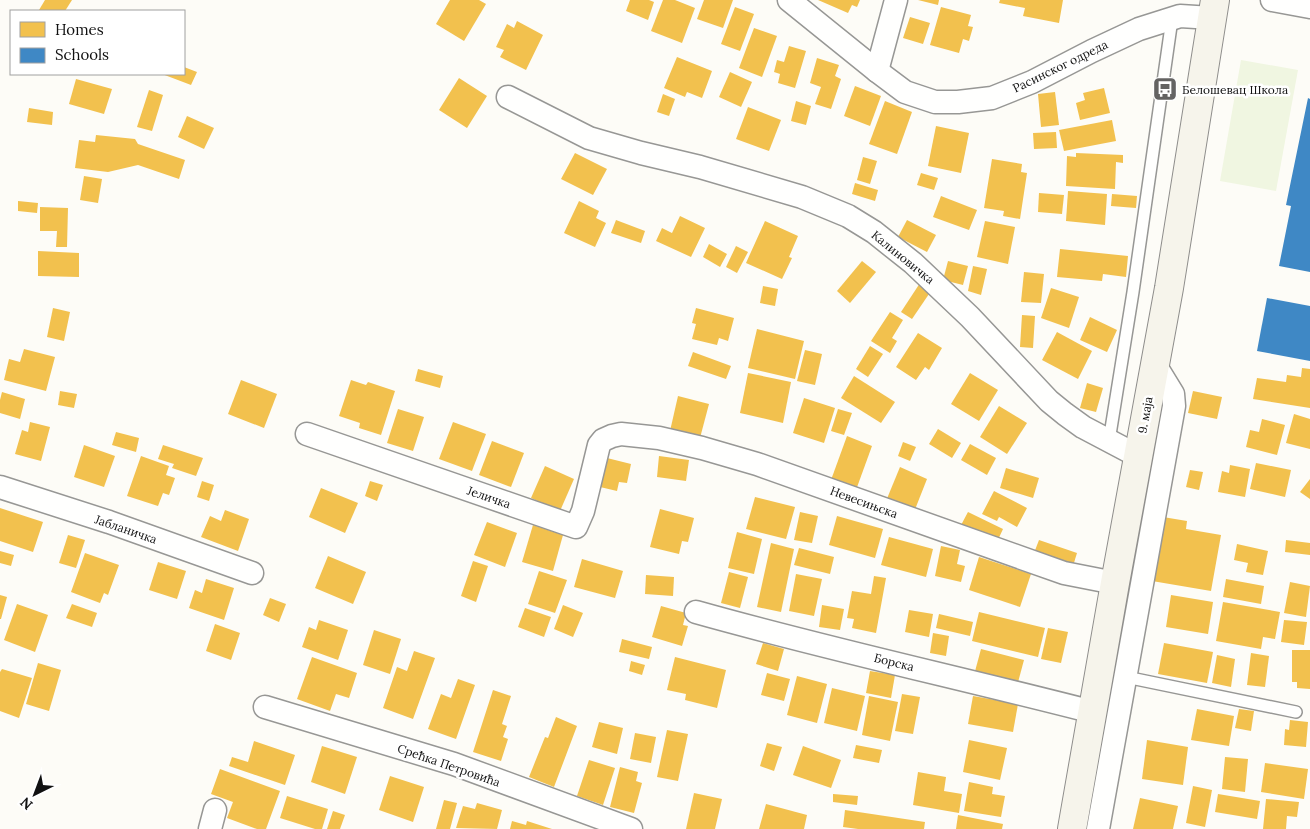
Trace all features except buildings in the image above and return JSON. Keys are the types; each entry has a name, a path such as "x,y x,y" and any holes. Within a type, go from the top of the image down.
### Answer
{"main road":[{"name":"9. маја","path":"1072,829 1114,583 1168,288 1214,9"}],"street":[{"path":"877,71 896,0"},
{"path":"1272,0 1310,7"},
{"name":"Расинског одреда","path":"797,3 877,71 905,92 935,102 958,102 992,98 1032,82 1126,34 1180,16 1214,9"},
{"name":"Калиновичка","path":"508,97 589,138 700,167 802,197 848,216 894,247 944,291 1049,401 1083,427 1138,456"},
{"path":"1098,829 1174,406 1173,394 1154,363"},
{"name":"Јеличка","path":"307,434 576,527 583,511 599,445 603,440 612,436"},
{"name":"Невесињска","path":"612,436 621,434 659,438 757,464 1064,574 1114,583"},
{"name":"Јабланичка","path":"0,486 109,522 252,573"},
{"name":"Борска","path":"696,612 780,635 1093,712"},
{"name":"Срећка Петровића","path":"265,706 454,764 631,829"}],"lane":[{"path":"1109,441 1133,292 1172,19"},
{"path":"1099,672 1296,712"}],"green space":[{"path":"1241,60 1298,70 1276,191 1220,181"}],"place":[{"name":"Белошевац Школа","path":"1165,89"}]}
